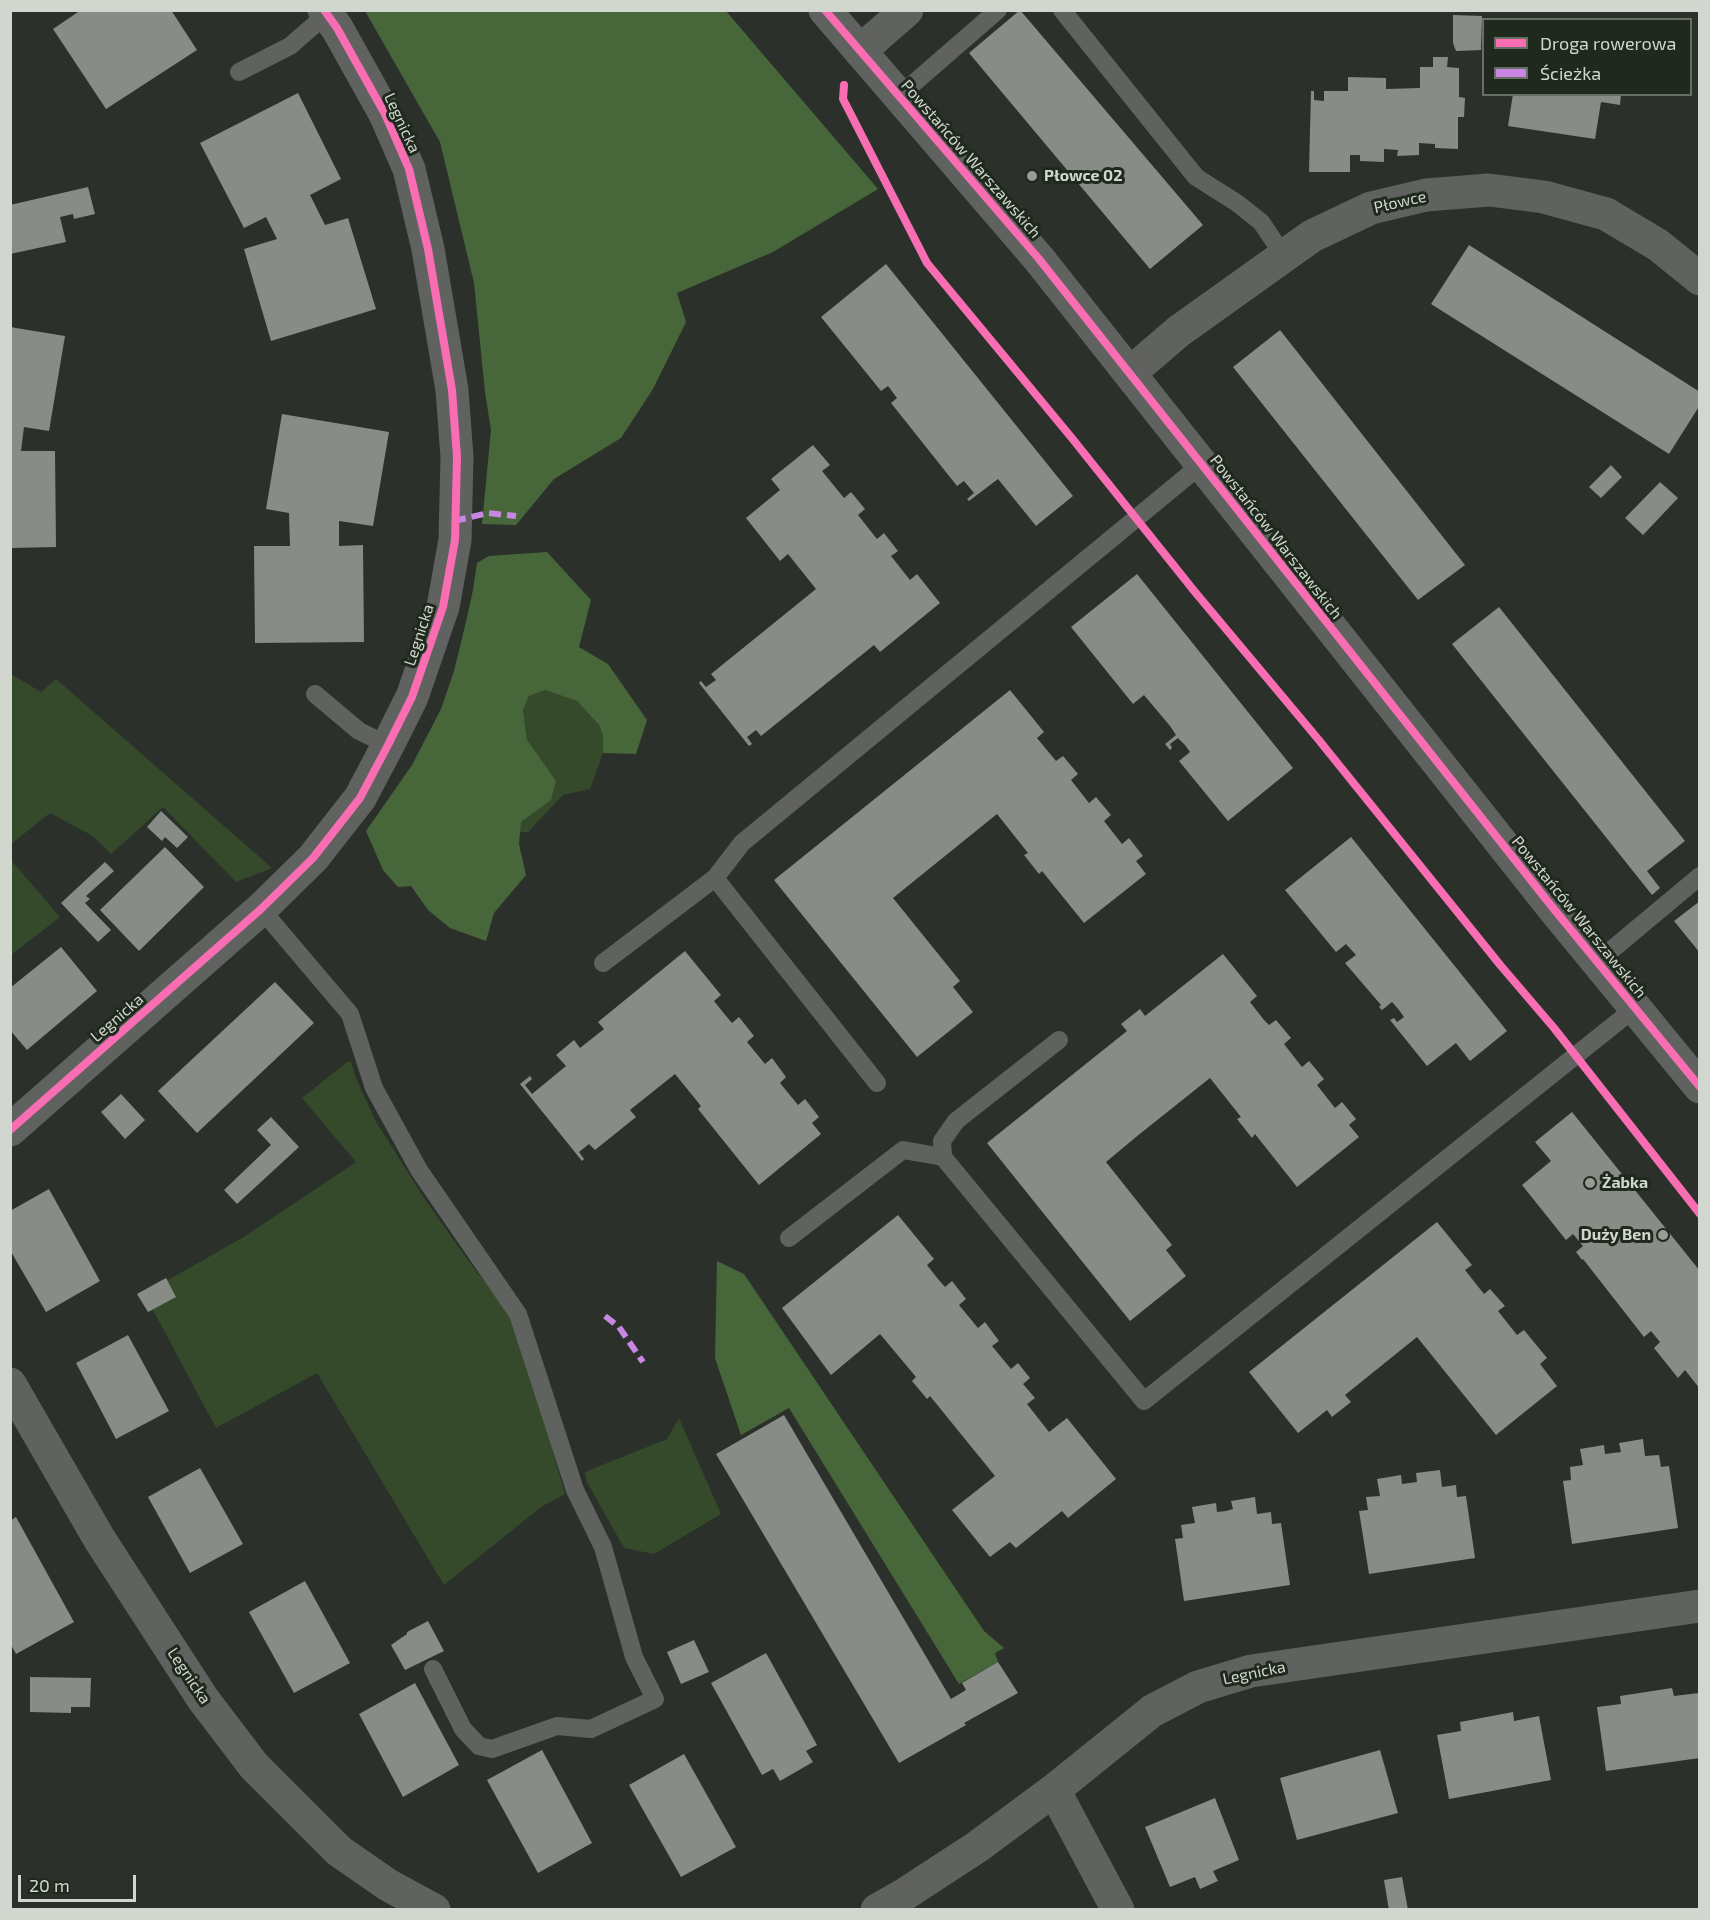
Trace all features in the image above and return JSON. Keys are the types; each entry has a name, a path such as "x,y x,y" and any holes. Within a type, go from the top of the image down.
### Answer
{"street":[{"name":"Powstańców Warszawskich","path":"825,10 1039,259 1597,962 1700,1086"},
{"path":"860,51 907,10"},
{"name":"Legnicka","path":"10,1130 261,909 313,858 360,798 388,745 412,697 443,607 455,540 457,457 452,390 428,249 409,169 384,114 338,28 326,12"},
{"name":"Płowce","path":"1130,373 1179,332 1312,236 1371,208 1426,195 1489,190 1544,197 1606,214 1658,245 1700,279"},
{"name":"Legnicka","path":"10,1384 100,1540 203,1699 254,1766 339,1851 388,1885 434,1910"},
{"name":"Legnicka","path":"877,1910 977,1847 1054,1790 1152,1711 1198,1687 1251,1671 1700,1606"},
{"path":"1054,1790 1118,1910"}],"lane":[{"path":"899,96 998,10"},
{"path":"1062,10 1196,177 1237,203 1261,222 1284,256"},
{"path":"239,72 290,46 326,12"},
{"path":"603,963 716,878 742,843 1202,464"},
{"path":"315,694 359,731 388,745"},
{"path":"1597,962 1700,876"},
{"path":"716,878 878,1083"},
{"path":"261,909 350,1014 374,1088 419,1170 518,1314 575,1490 603,1546 634,1657 655,1699 591,1730 557,1726 492,1749 479,1746 464,1729 433,1670"},
{"path":"1059,1040 956,1121 942,1141 943,1157 1144,1401 1635,1008"},
{"path":"789,1238 903,1150 943,1157"}],"green space":[{"path":"365,11 726,11 878,189 773,252 677,293 686,322 653,389 621,438 554,479 516,525 482,524 491,430 474,283 440,142"},
{"path":"547,552 591,600 579,647 608,664 647,720 636,754 603,753 603,736 599,725 577,701 545,690 529,696 523,710 527,740 556,781 551,800 521,822 519,844 526,875 494,913 486,941 450,928 428,910 411,886 398,887 383,870 366,831 412,765 441,709 454,671 477,563 489,556"},
{"path":"11,674 41,692 56,679 272,868 236,882 163,807 111,854 93,836 50,813 11,844"},
{"path":"545,690 577,701 599,725 603,736 603,753 590,789 563,795 528,832 508,833 527,740 523,710 529,696"},
{"path":"10,859 60,917 11,955 10,955"},
{"path":"351,1061 355,1076 375,1120 424,1198 508,1312 525,1352 565,1494 541,1507 444,1585 317,1373 216,1428 153,1310 148,1312 137,1294 166,1278 168,1280 242,1238 356,1162 302,1098"},
{"path":"717,1261 744,1274 984,1631 1004,1648 995,1653 998,1662 959,1684 789,1408 741,1435 715,1358"},
{"path":"679,1418 721,1514 654,1554 624,1548 587,1482 585,1472 667,1439"}],"building":[{"path":"81,10 171,10 197,50 106,109 53,29"},
{"path":"1020,10 1203,225 1150,269 969,53"},
{"path":"1453,15 1482,16 1481,50 1456,51 1453,43"},
{"path":"1433,57 1448,57 1447,67 1459,68 1459,97 1465,98 1464,117 1458,117 1458,149 1435,148 1435,144 1419,143 1419,155 1397,156 1398,150 1384,149 1384,162 1360,161 1360,155 1350,155 1350,172 1309,172 1311,91 1314,91 1314,100 1324,101 1324,91 1348,91 1348,77 1386,78 1386,89 1420,88 1420,67 1433,67"},
{"path":"298,93 341,179 310,195 325,225 348,218 376,309 271,341 244,249 277,239 266,217 244,228 200,143"},
{"path":"1513,96 1621,96 1620,105 1601,102 1595,139 1508,126"},
{"path":"88,187 95,214 74,219 73,214 60,217 66,242 10,254 10,205"},
{"path":"1469,245 1700,392 1700,405 1669,454 1431,304"},
{"path":"886,264 1073,496 1036,526 998,479 969,501 967,499 974,493 964,481 957,486 891,403 897,398 888,386 881,391 821,317"},
{"path":"10,327 65,336 49,431 24,427 21,451 55,451 56,547 10,548"},
{"path":"1280,330 1465,565 1418,600 1233,367"},
{"path":"282,414 389,432 373,526 339,521 339,546 363,545 364,642 255,643 254,546 290,546 289,513 266,509"},
{"path":"813,445 830,465 822,471 844,498 851,492 865,509 858,515 877,539 884,533 898,551 891,556 910,580 917,574 940,603 880,652 874,645 761,736 756,730 747,737 752,744 749,746 699,683 701,681 706,687 716,680 711,674 816,589 788,554 780,561 746,518 780,490 771,479"},
{"path":"1611,465 1622,477 1601,498 1589,487"},
{"path":"1660,482 1678,498 1643,535 1625,518"},
{"path":"1137,574 1293,768 1228,821 1179,761 1190,752 1185,745 1178,738 1170,744 1172,748 1170,750 1165,744 1176,735 1170,726 1144,695 1133,704 1071,627"},
{"path":"1499,607 1685,841 1647,871 1660,888 1652,895 1452,644"},
{"path":"1010,690 1044,732 1037,738 1056,761 1063,756 1078,774 1071,780 1089,803 1096,797 1111,815 1104,821 1122,844 1129,838 1143,856 1136,861 1146,874 1084,923 1042,871 1039,874 1024,855 1028,853 997,814 893,898 960,981 953,987 973,1012 917,1057 774,880"},
{"path":"161,811 188,837 177,848 165,837 162,841 147,827"},
{"path":"1351,837 1507,1031 1470,1061 1456,1043 1427,1066 1390,1020 1394,1018 1397,1022 1404,1017 1399,1010 1392,1002 1382,1010 1379,1007 1381,1005 1345,963 1356,955 1346,944 1336,952 1285,890"},
{"path":"165,847 204,887 139,951 100,910"},
{"path":"105,862 114,871 86,896 90,899 85,903 111,930 98,942 61,903"},
{"path":"1700,901 1700,953 1674,921"},
{"path":"61,947 97,991 27,1050 10,1030 10,988"},
{"path":"685,951 721,995 714,1001 726,1016 732,1023 739,1017 754,1036 747,1042 765,1064 772,1058 786,1077 780,1083 798,1105 805,1099 819,1117 812,1123 821,1134 759,1185 698,1109 701,1106 675,1074 630,1110 636,1117 595,1150 589,1144 579,1152 584,1159 582,1161 520,1084 530,1076 532,1079 525,1085 532,1094 566,1066 556,1055 574,1040 580,1048 604,1029 598,1022"},
{"path":"1223,954 1257,996 1250,1002 1264,1020 1269,1025 1276,1020 1291,1038 1284,1044 1302,1067 1309,1061 1324,1079 1317,1085 1335,1108 1342,1102 1356,1119 1349,1125 1359,1137 1297,1187 1255,1134 1252,1138 1237,1119 1241,1117 1210,1078 1136,1137 1106,1162 1172,1245 1166,1250 1186,1276 1130,1321 987,1143 1127,1031 1121,1024 1140,1009 1145,1016"},
{"path":"275,982 314,1023 197,1133 158,1091"},
{"path":"121,1094 145,1120 125,1139 101,1112"},
{"path":"1572,1112 1700,1271 1700,1389 1685,1370 1678,1378 1654,1348 1660,1342 1651,1331 1644,1337 1576,1252 1583,1246 1573,1234 1566,1240 1522,1185 1551,1161 1535,1142"},
{"path":"271,1117 299,1147 237,1204 224,1190 271,1145 257,1130"},
{"path":"49,1189 100,1281 46,1312 10,1250 10,1211"},
{"path":"898,1215 934,1259 927,1265 938,1279 945,1287 952,1281 966,1299 959,1305 978,1328 985,1322 999,1341 992,1346 1011,1369 1018,1363 1030,1378 1023,1384 1035,1398 1027,1404 1049,1432 1067,1418 1116,1479 1068,1518 1062,1511 1016,1548 1010,1542 990,1557 952,1510 995,1476 930,1396 927,1399 912,1381 916,1377 880,1334 831,1375 782,1308"},
{"path":"1437,1222 1472,1265 1465,1270 1484,1294 1490,1289 1505,1306 1498,1311 1517,1335 1524,1330 1547,1358 1540,1364 1557,1386 1496,1435 1417,1337 1345,1395 1351,1402 1332,1417 1327,1410 1298,1433 1249,1372"},
{"path":"166,1278 176,1297 148,1312 137,1294"},
{"path":"128,1335 169,1411 116,1439 76,1363"},
{"path":"784,1415 951,1699 966,1690 962,1683 998,1662 1018,1693 899,1763 716,1454"},
{"path":"1643,1439 1645,1456 1659,1455 1661,1467 1669,1466 1678,1528 1572,1544 1563,1481 1571,1480 1570,1467 1583,1465 1580,1449 1604,1445 1605,1454 1621,1452 1619,1443"},
{"path":"200,1468 243,1544 190,1573 148,1497"},
{"path":"1440,1470 1442,1487 1456,1485 1457,1497 1466,1496 1475,1558 1369,1574 1359,1511 1368,1510 1366,1497 1380,1496 1377,1479 1401,1475 1402,1484 1417,1482 1416,1473"},
{"path":"1255,1497 1257,1514 1271,1512 1272,1524 1281,1523 1290,1585 1184,1601 1175,1539 1183,1538 1181,1525 1195,1523 1192,1507 1216,1503 1217,1512 1226,1511 1233,1509 1231,1501"},
{"path":"16,1517 74,1622 16,1654 10,1643 10,1521"},
{"path":"305,1581 350,1663 294,1693 249,1612"},
{"path":"428,1621 444,1651 405,1670 391,1645 407,1632"},
{"path":"694,1640 709,1672 681,1684 667,1652"},
{"path":"766,1653 817,1745 806,1751 813,1762 780,1781 773,1769 762,1775 711,1683"},
{"path":"30,1677 91,1678 90,1707 71,1707 71,1713 30,1712"},
{"path":"415,1683 459,1765 403,1797 359,1714"},
{"path":"1672,1688 1674,1696 1699,1693 1700,1758 1606,1771 1597,1707 1621,1704 1620,1696"},
{"path":"1513,1712 1514,1721 1539,1716 1551,1780 1449,1799 1437,1735 1461,1731 1460,1722"},
{"path":"542,1750 592,1843 538,1873 487,1780"},
{"path":"1380,1750 1398,1813 1297,1840 1280,1778"},
{"path":"684,1754 736,1847 681,1877 629,1785"},
{"path":"1215,1798 1239,1860 1213,1871 1218,1881 1200,1889 1195,1877 1170,1887 1145,1827"},
{"path":"1402,1877 1408,1910 1389,1910 1384,1880"}],"marked path":[{"path":"454,521 488,513 516,516"},
{"path":"605,1316 619,1327 643,1362"}],"cycle path":[{"path":"10,1130 261,909 313,858 360,798 388,745 412,697 443,607 455,540 457,457 452,390 428,249 409,169 385,114 337,28 324,10"},
{"path":"825,10 1039,259 1553,908 1700,1087"},
{"path":"844,85 843,99 927,263 1554,1028 1700,1214"}],"place":[{"name":"Płowce 02","path":"1032,176"},
{"name":"Żabka","path":"1590,1183"},
{"name":"Duży Ben","path":"1663,1235"}]}
